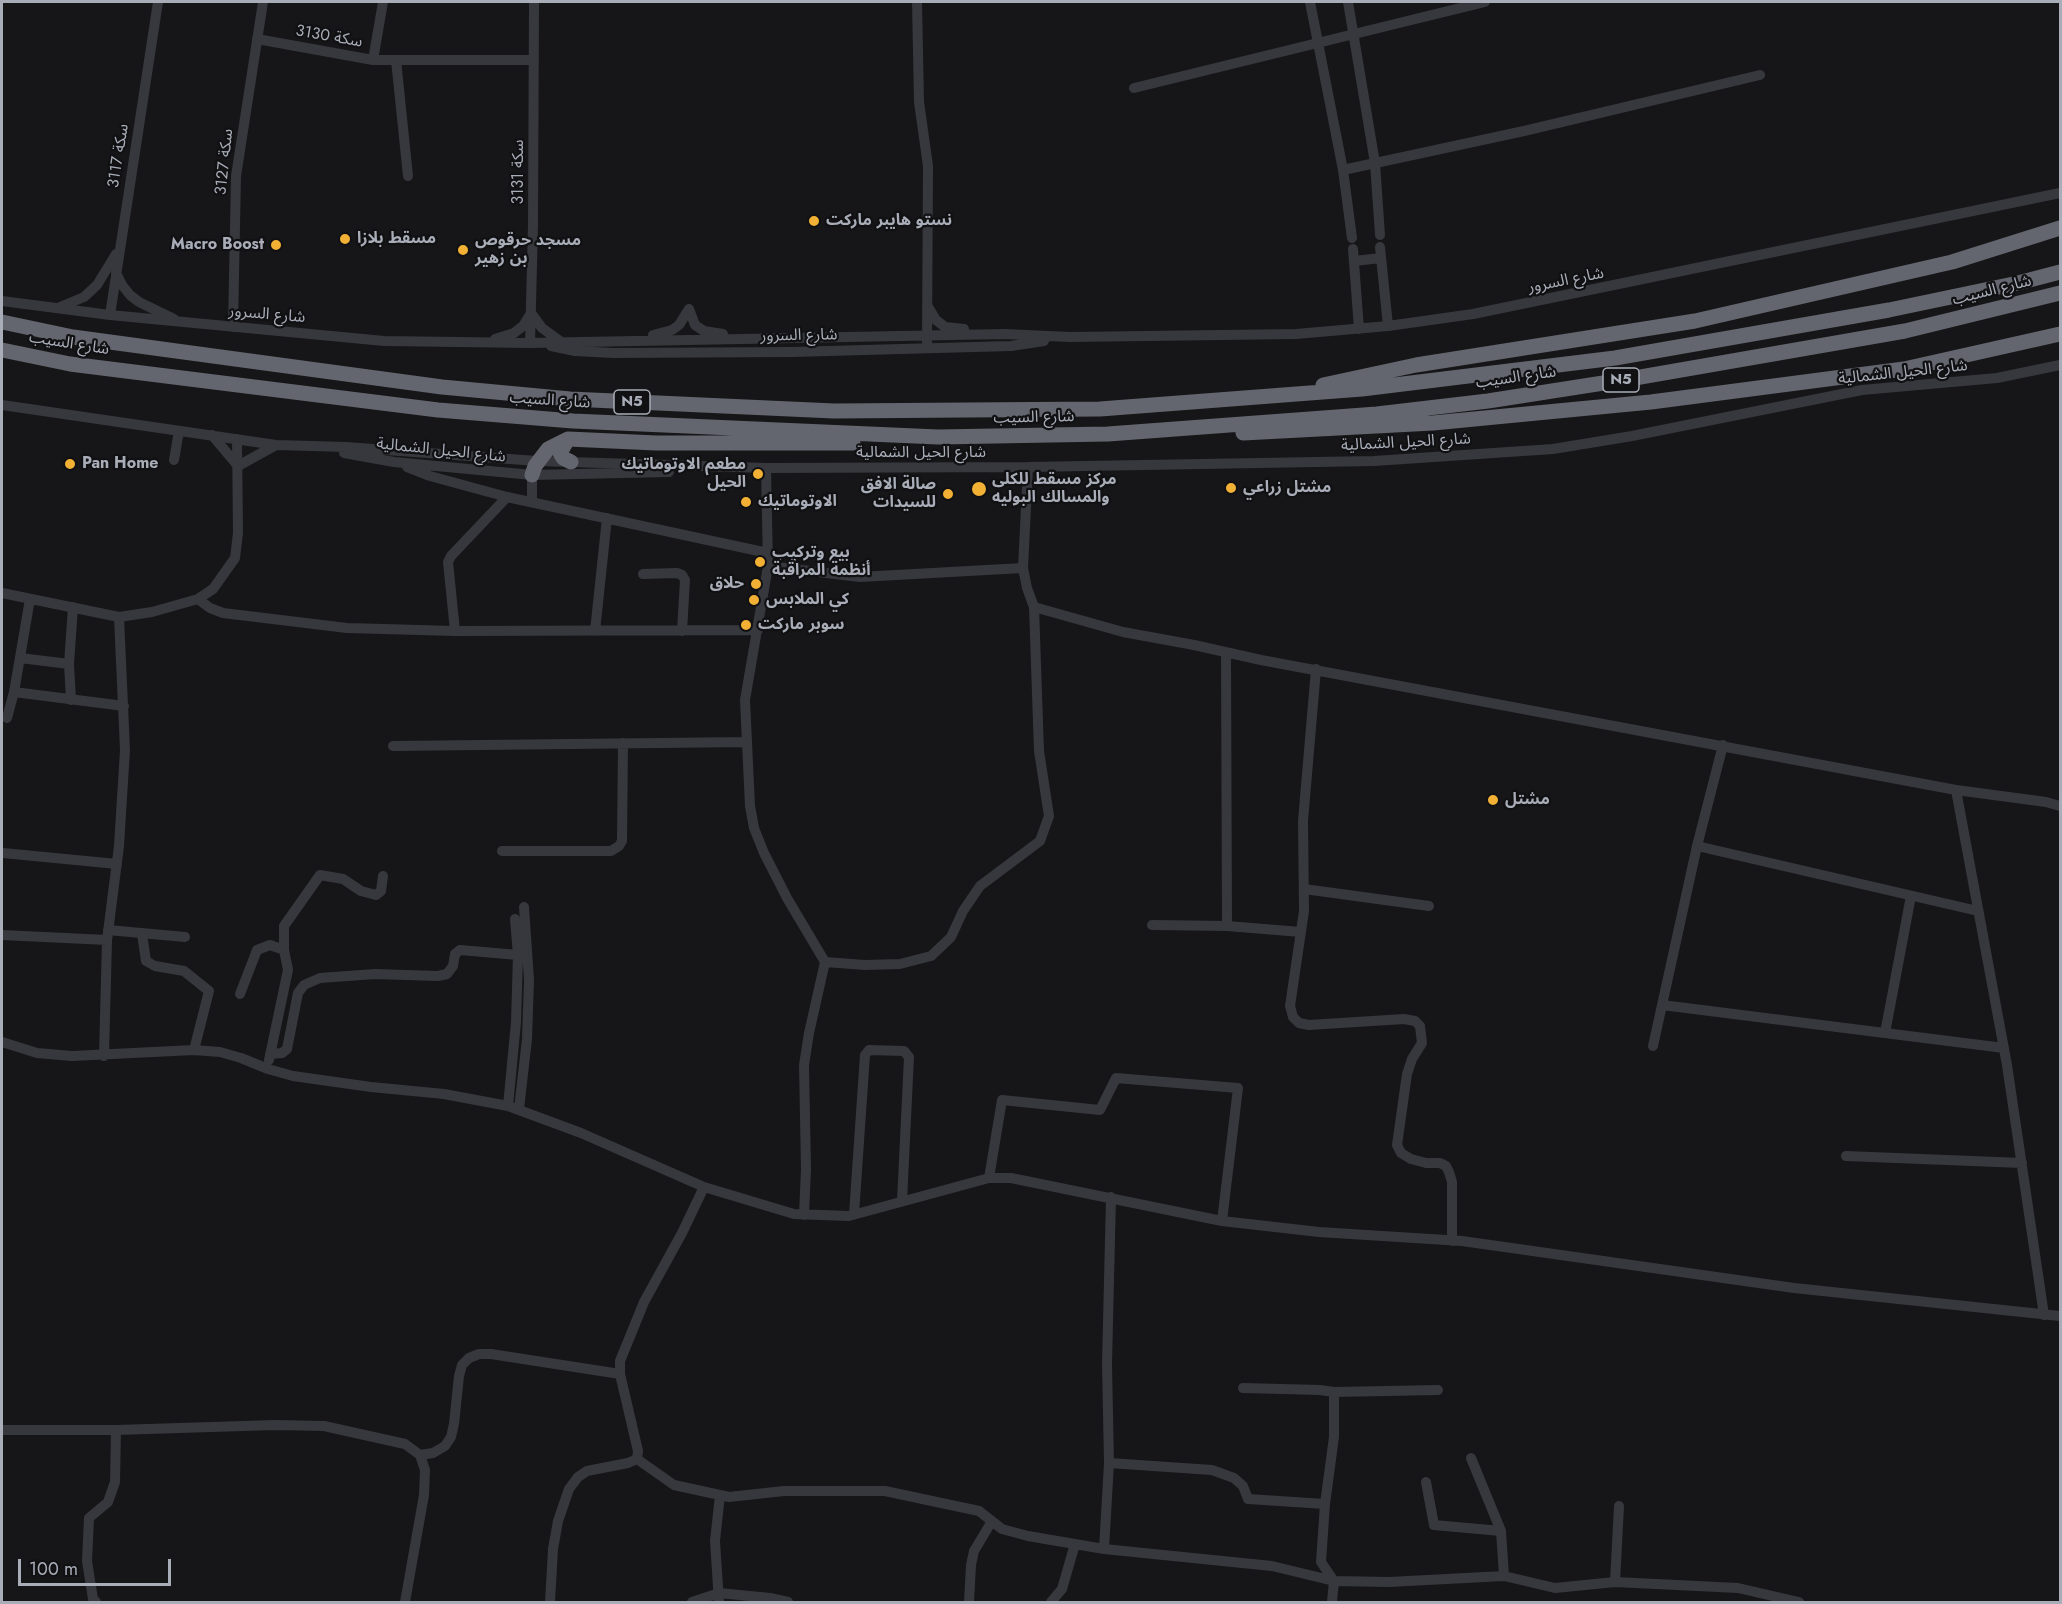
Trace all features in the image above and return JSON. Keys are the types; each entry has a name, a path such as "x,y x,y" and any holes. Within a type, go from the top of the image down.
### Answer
{"highway":[{"path":"1267,396 1416,364 1695,321 1952,262 2061,228"},
{"name":"شارع السيب","path":"2,322 73,337 430,386 570,399 834,411 1100,409 1362,389 1615,358 1889,310 2061,272"},
{"name":"شارع السيب","path":"2,350 70,364 438,410 573,421 938,438 1108,434 1377,414 1488,401 1905,331 2061,293"},
{"path":"1108,434 1271,433 1433,423 1640,403 1904,369 2061,334"},
{"path":"534,467 548,449 568,439 667,443 921,443 938,438"},
{"path":"568,439 560,453 563,458 571,462"}],"street":[{"name":"سكة 3117","path":"110,315 158,2"},
{"name":"سكة 3127","path":"233,327 236,176 263,2"},
{"path":"374,60 383,2"},
{"name":"سكة 3131","path":"530,342 534,2"},
{"path":"917,2 919,102 928,166 927,349"},
{"path":"1310,2 1343,170 1354,261 1359,329"},
{"path":"1348,2 1375,163 1380,236"},
{"path":"1134,88 1485,2"},
{"name":"سكة 3130","path":"257,39 374,60 534,60"},
{"path":"396,60 408,176"},
{"path":"1343,170 1524,131 1760,75"},
{"name":"شارع السرور","path":"2,301 110,315 384,341 530,342 1005,334 1070,337 1246,336 1359,329 1473,314 2061,193"},
{"path":"57,308 84,297 97,285 121,246"},
{"path":"1354,261 1381,253 1388,326"},
{"path":"116,273 122,285 139,302 180,321"},
{"path":"927,304 936,320 945,327 957,330 990,329 1005,334"},
{"path":"634,340 645,335 660,335 672,330 679,325 689,309 695,325 704,331 718,334 837,331 850,338"},
{"path":"486,342 514,333 523,326 531,314 542,328 561,341"},
{"name":"شارع السرور","path":"530,342 575,351 613,353 927,349 1011,346 1070,337"},
{"name":"شارع الحيل الشمالية","path":"2,405 276,445 346,447 534,467 571,462 766,468 1028,467 1374,461 1553,449 1632,436 1862,390 1996,378 2061,365"},
{"path":"174,460 179,431"},
{"path":"212,435 238,466"},
{"path":"2,593 119,617 152,612 198,599 213,589 235,558 241,440"},
{"path":"238,466 276,445"},
{"name":"شارع الحيل الشمالية","path":"314,447 394,462 438,467 534,467 703,472 746,468"},
{"path":"394,462 430,476 507,497 768,553"},
{"path":"532,502 534,467"},
{"path":"825,962 865,965 900,964 931,956 951,936 963,911 980,886 1040,841 1049,816 1039,751 1034,607 1023,568 1028,467"},
{"path":"766,468 768,566 745,700 750,806 754,828 787,898 825,962 804,1065 806,1169 804,1215"},
{"path":"455,631 448,562 451,555 507,497"},
{"path":"595,631 607,518"},
{"path":"768,566 860,577 1023,568"},
{"path":"643,574 677,573 682,575 685,580 682,631"},
{"path":"7,718 14,692 30,599"},
{"path":"198,599 210,608 224,613 347,628 455,631 758,630"},
{"path":"71,700 69,664 73,607"},
{"path":"1034,607 1123,632 1226,652 1956,790 2061,806"},
{"path":"104,1056 108,935 124,780 124,706 119,617"},
{"path":"1226,652 1227,926"},
{"path":"20,658 69,664"},
{"path":"1316,669 1303,821 1304,889 1301,932 1290,1006 1293,1017 1299,1023 1309,1025 1404,1019 1415,1021 1420,1026 1422,1043 1412,1059 1407,1074 1397,1145 1401,1153 1411,1159 1446,1166 1452,1182 1452,1241"},
{"path":"14,692 124,706"},
{"path":"393,746 747,742"},
{"path":"502,851 611,851 619,846 622,841 623,743"},
{"path":"1653,1046 1697,846 1723,745"},
{"path":"1956,790 2004,1048 2044,1315"},
{"path":"1697,846 1978,911"},
{"path":"3,853 117,864"},
{"path":"268,1069 288,970 284,950 284,926 321,875 343,879 361,891 376,895 381,891 383,876"},
{"path":"1304,889 1429,906"},
{"path":"1885,1033 1911,896"},
{"path":"519,1109 527,1039 529,980 524,907"},
{"path":"508,1106 516,1022 518,955 515,919"},
{"path":"1152,924 1227,926 1301,932"},
{"path":"142,934 146,961 155,966 184,971 209,991 194,1050"},
{"path":"2,935 142,934 185,937"},
{"path":"240,994 257,950 270,945 284,950"},
{"path":"270,1054 282,1053 287,1049 298,993 304,985 320,978 375,974 438,976 447,974 453,966 455,954 460,950 518,955"},
{"path":"1662,1005 2004,1048"},
{"path":"2,1042 36,1053 72,1056 194,1050 220,1052 293,1076 444,1094 508,1106 638,1156 704,1187 804,1215 849,1216 989,1178 1011,1178 1222,1221 1319,1232 1452,1241 1794,1288 2061,1316"},
{"path":"854,1215 865,1055 869,1050 904,1051 909,1057 902,1201"},
{"path":"989,1178 1002,1100 1100,1110 1116,1078 1238,1088 1222,1221"},
{"path":"1846,1156 2022,1163"},
{"path":"637,1459 636,1440 620,1374 620,1361 635,1324 704,1187"},
{"path":"1104,1549 1109,1463 1107,1354 1111,1197"},
{"path":"420,1455 439,1450 451,1437 459,1376 462,1365 469,1358 479,1354 491,1354 620,1374"},
{"path":"1243,1388 1334,1392 1438,1390"},
{"path":"1332,1602 1334,1581 1321,1562 1325,1504 1334,1437 1334,1392"},
{"path":"2,1430 324,1426 405,1444 420,1455 425,1470 424,1495 405,1602"},
{"path":"92,1601 87,1561 89,1518 108,1502 115,1482 116,1430"},
{"path":"1471,1458 1501,1531 1504,1576"},
{"path":"637,1459 674,1485 729,1497 784,1491 885,1491 979,1511 1002,1529 1028,1536 1104,1549 1272,1566 1334,1581 1389,1582 1504,1576 1555,1588 1615,1582 1738,1588 1799,1602"},
{"path":"550,1602 553,1549 558,1521 569,1489 578,1477 587,1471 637,1459"},
{"path":"1109,1463 1212,1470 1234,1478 1243,1486 1248,1499 1325,1504"},
{"path":"1426,1482 1434,1525 1501,1531"},
{"path":"719,1598 716,1541 720,1495"},
{"path":"1615,1582 1619,1506"},
{"path":"969,1602 974,1551 992,1521"},
{"path":"1051,1602 1062,1589 1075,1544"},
{"path":"692,1602 719,1598 770,1598 788,1602"}],"place":[{"name":"نستو هايبر ماركت","path":"814,221"},
{"name":"مسقط بلازا","path":"345,239"},
{"name":"Macro Boost","path":"276,245"},
{"name":"مسجد حرقوص بن زهير","path":"463,250"},
{"name":"Pan Home","path":"70,464"},
{"name":"مطعم الاوتوماتيك الحيل","path":"758,474"},
{"name":"مشتل زراعي","path":"1231,488"},
{"name":"مركز مسقط للكلى والمسالك البوليه","path":"979,489"},
{"name":"صالة الافق للسيدات","path":"948,494"},
{"name":"الاوتوماتيك","path":"746,502"},
{"name":"بيع وتركيب أنظمة المراقبة","path":"760,562"},
{"name":"حلاق","path":"756,584"},
{"name":"كي الملابس","path":"754,600"},
{"name":"سوبر ماركت","path":"746,625"},
{"name":"مشتل","path":"1493,800"}]}
